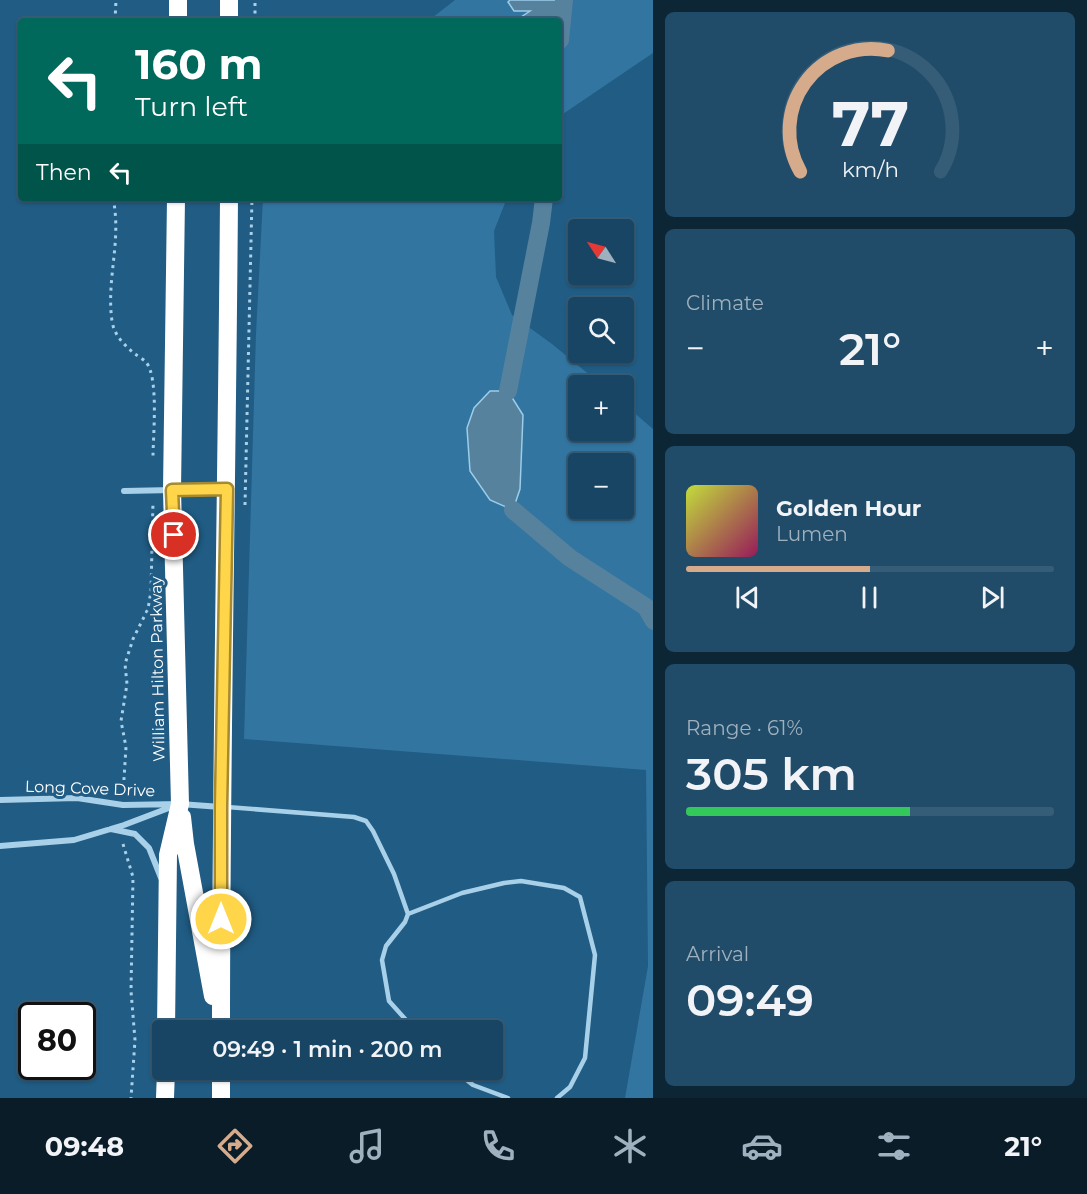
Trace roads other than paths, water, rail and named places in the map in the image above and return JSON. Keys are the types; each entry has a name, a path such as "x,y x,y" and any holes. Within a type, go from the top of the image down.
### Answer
{"highway":[{"path":"178,0 178,18"},
{"path":"229,0 229,18"},
{"name":"William Hilton Parkway","path":"166,1020 168,855 180,804 172,490 176,201"},
{"path":"220,1020 229,201"},
{"path":"180,804 185,844 218,1020"},
{"path":"165,1098 166,1080"},
{"path":"221,1080 221,1098"}],"street":[{"path":"124,491 227,489"},
{"name":"Long Cove Drive","path":"0,800 77,798 123,805 180,804 221,807"},
{"name":"Long Cove Drive","path":"0,846 74,840 180,804"},
{"path":"110,829 135,834 149,848 167,894"}],"lane":[{"path":"221,807 354,817 366,821 394,874 408,914 405,922 386,946 382,960 389,1001 406,1020"},
{"path":"408,914 462,893 521,881 564,888 580,897 595,955 585,1058 570,1087 557,1098"},
{"path":"467,1080 473,1085 508,1098"}],"waterway":[{"path":"562,20 564,0"},
{"path":"508,391 544,201"},
{"path":"513,510 570,558 646,607 653,619"}]}
